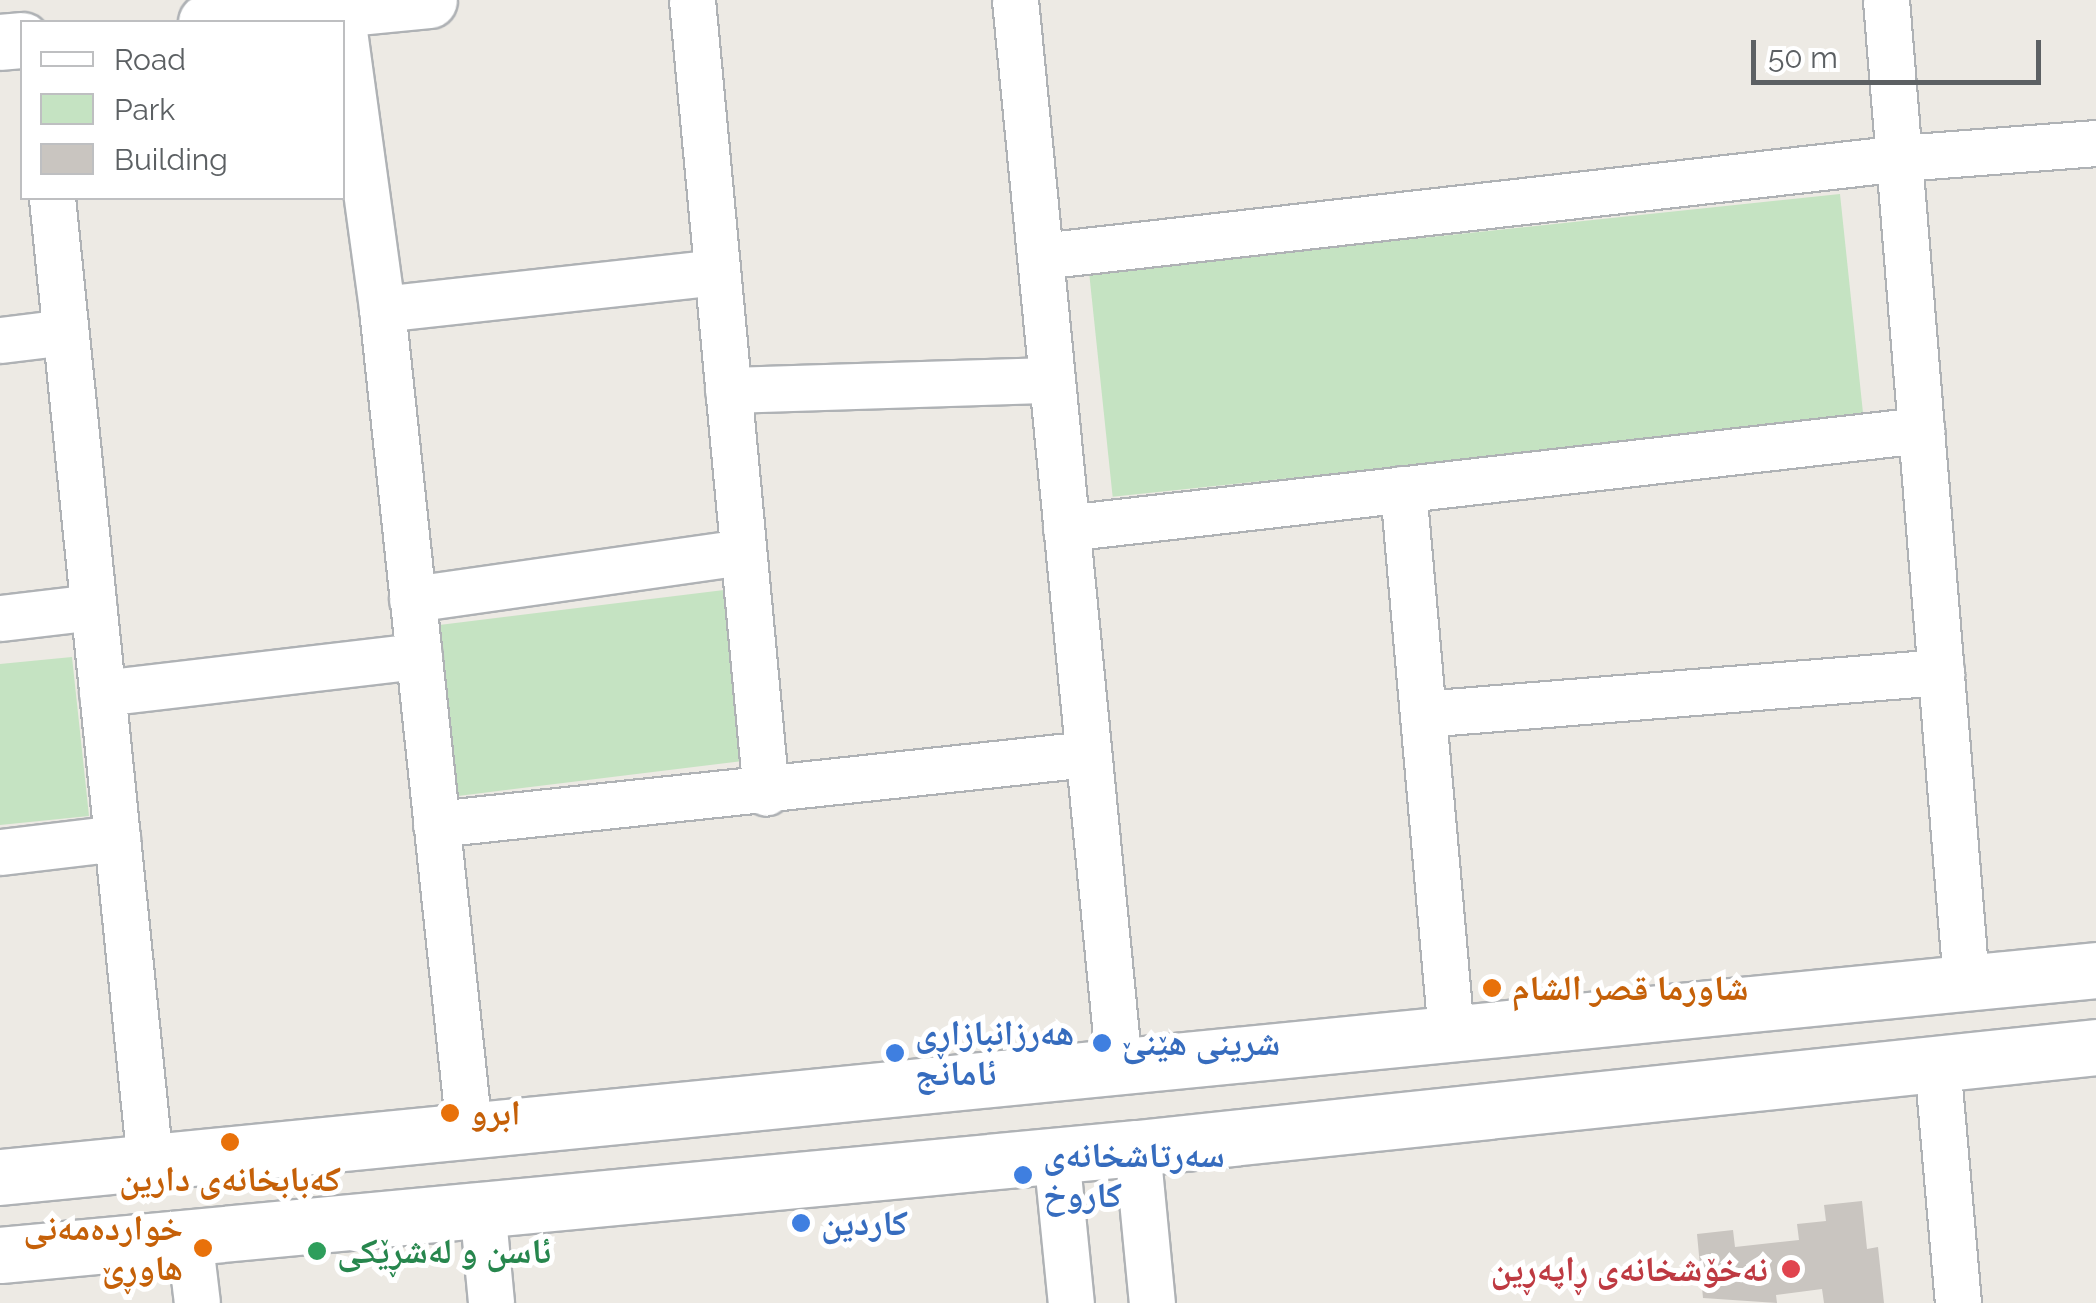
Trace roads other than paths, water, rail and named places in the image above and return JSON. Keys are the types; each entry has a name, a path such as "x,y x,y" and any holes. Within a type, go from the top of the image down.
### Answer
{"street":[{"path":"228,20 429,0"},
{"path":"692,0 766,793"},
{"path":"1015,0 1120,1066"},
{"path":"1886,0 1966,982"},
{"path":"341,10 342,20"},
{"path":"345,39 382,309 469,1130"},
{"path":"1041,256 1901,158 2096,143"},
{"path":"52,200 150,1162"},
{"path":"382,309 717,272"},
{"path":"0,340 65,332"},
{"path":"728,390 1052,380"},
{"path":"1066,528 1920,430"},
{"path":"1402,490 1452,1033"},
{"path":"412,599 744,552"},
{"path":"0,618 93,607"},
{"path":"102,693 418,656"},
{"path":"1423,714 1941,672"},
{"path":"436,824 766,793 1088,754"},
{"path":"0,852 117,838"},
{"path":"0,1177 2096,970"},
{"path":"0,1255 1137,1148 2096,1047"},
{"path":"1937,1063 1958,1303"},
{"path":"1137,1148 1152,1303"},
{"path":"1056,1154 1070,1303"},
{"path":"482,1207 491,1303"},
{"path":"189,1236 197,1303"}],"place":[{"name":"شاورما قصر الشام","path":"1492,988"},
{"name":"شرینی هێنێ","path":"1102,1043"},
{"name":"هەرزانبازاڕی ئامانج","path":"895,1053"},
{"name":"ابرو","path":"450,1113"},
{"name":"کەبابخانەی دارین","path":"230,1142"},
{"name":"سەرتاشخانەی کاروخ","path":"1023,1175"},
{"name":"كاردين","path":"801,1223"},
{"name":"خواردەمەنی هاوڕێ","path":"203,1248"},
{"name":"ئاسن و لەشڕێکی","path":"317,1251"},
{"name":"نەخۆشخانەی ڕاپەڕین","path":"1791,1269"}]}
